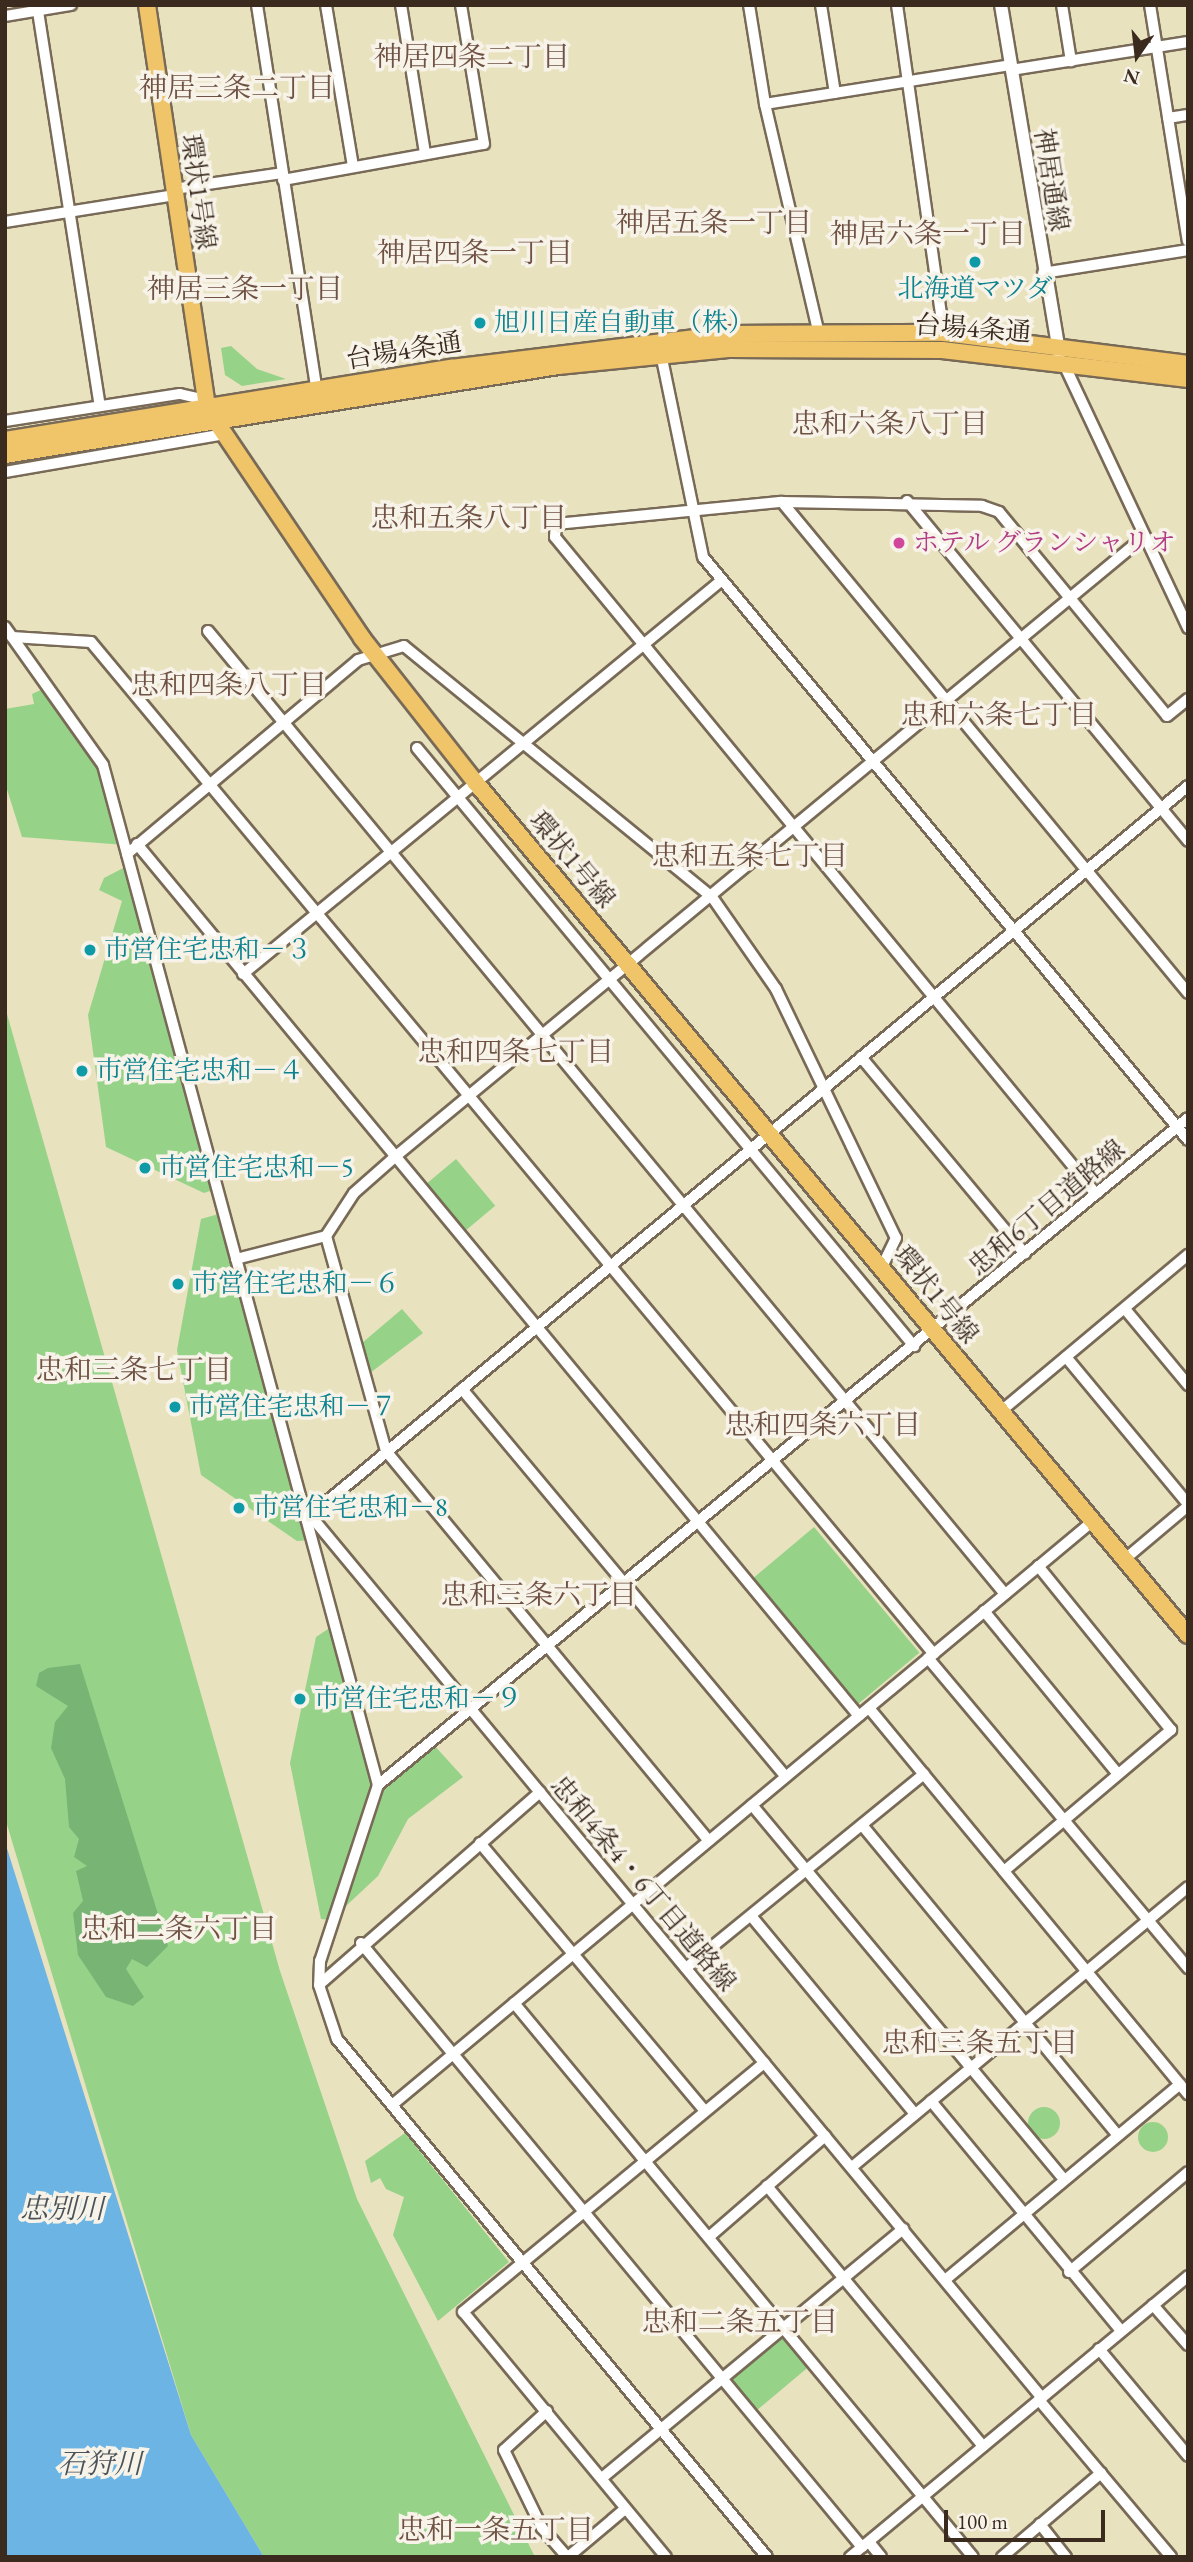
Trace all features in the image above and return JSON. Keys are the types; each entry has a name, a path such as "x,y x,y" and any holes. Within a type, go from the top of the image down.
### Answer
{"main road":[{"name":"環状1号線","path":"147,5 213,416 372,651 476,783 1188,1634"},
{"name":"台場4条通","path":"5,455 318,398 660,347 820,339 1055,343 1188,365"},
{"name":"台場4条通","path":"943,342 1188,379"},
{"name":"台場4条通","path":"5,440 213,416"}],"street":[{"path":"5,16 37,8 71,5"},
{"path":"257,5 318,398"},
{"path":"326,5 353,166"},
{"path":"401,5 425,154"},
{"path":"5,222 175,192 484,144 461,5"},
{"path":"750,5 765,104 820,339"},
{"path":"821,5 835,93"},
{"path":"897,5 943,342"},
{"name":"神居通線","path":"1001,5 1055,343 1062,359"},
{"path":"1062,5 1071,61"},
{"path":"1150,5 1168,118 1183,179 1188,241"},
{"path":"37,8 100,406"},
{"path":"765,104 909,80 1071,61 1188,42"},
{"path":"1168,118 1188,115"},
{"path":"1043,273 1188,250"},
{"path":"660,347 703,557 1188,1140"},
{"path":"1062,359 1188,628"},
{"path":"5,421 180,394 213,416"},
{"path":"5,472 213,416"},
{"path":"907,501 1188,841"},
{"path":"1096,1194 555,537 556,524 692,507 782,502 907,501 999,512 1167,716 1188,699"},
{"path":"782,502 1188,993"},
{"path":"236,1259 326,1236 354,1193 396,1156 1145,536"},
{"path":"243,974 722,580"},
{"path":"5,627 103,765 308,1517 378,1785"},
{"path":"208,631 281,724 844,1404 1005,1594"},
{"path":"12,637 91,642 610,1266 1188,1968"},
{"path":"127,854 372,651 404,646 712,897 776,989 826,1087 897,1238 882,1267"},
{"path":"417,748 914,1346"},
{"path":"308,1517 1188,786"},
{"path":"137,845 859,1716"},
{"path":"861,1057 1025,1254"},
{"name":"忠和6丁目道路線","path":"932,1331 1188,1118"},
{"path":"326,1236 386,1451 709,1841"},
{"path":"1000,1412 1186,1261"},
{"path":"1125,1309 1188,1385"},
{"path":"766,2557 337,2039 319,1985 331,1920 378,1785 471,1712 932,1331"},
{"path":"1066,1357 1188,1505 1125,1559"},
{"path":"463,1389 786,1777"},
{"name":"忠和4条4・6丁目道路線","path":"308,1517 852,2167 1171,2557"},
{"path":"392,2105 1093,1521"},
{"path":"1004,1871 1171,1730 1038,1566"},
{"path":"984,1611 1118,1774"},
{"path":"869,1708 1188,2094"},
{"path":"686,1968 752,1917 924,1774"},
{"path":"319,1985 361,1943 540,1792"},
{"path":"752,1805 1064,2179"},
{"path":"862,1825 1118,2134"},
{"path":"480,1843 705,2111"},
{"path":"852,2167 1188,1887"},
{"path":"752,1917 915,2114"},
{"path":"361,1943 722,2377 865,2544 881,2557"},
{"path":"514,2003 973,2557"},
{"path":"666,2557 463,2312 764,2063"},
{"path":"945,2280 1180,2084"},
{"path":"931,2101 1069,2272 1121,2331"},
{"path":"709,2237 825,2136"},
{"path":"1069,2272 1188,2172"},
{"path":"767,2186 983,2446"},
{"path":"602,2478 902,2229"},
{"path":"850,2557 1188,2276"},
{"path":"1153,2305 1188,2346"},
{"path":"1099,2349 1188,2456"},
{"path":"547,2412 504,2450 542,2528 568,2557 625,2509"},
{"path":"1002,2557 1101,2473"},
{"path":"1040,2524 1066,2557"}],"green space":[{"path":"231,346 257,369 286,379 242,386 225,375 221,348"},
{"path":"47,687 103,765 125,845 22,837 5,783 5,709 34,704 32,694"},
{"path":"129,865 216,1189 204,1193 106,1147 88,1015 122,901 99,890 104,878"},
{"path":"5,1007 280,1971 357,2199 535,2557 264,2557 191,2435 5,1818"},
{"path":"456,1159 495,1206 465,1231 426,1184"},
{"path":"222,1213 312,1540 297,1541 201,1475 177,1350 201,1219"},
{"path":"402,1309 423,1333 370,1373 362,1343"},
{"path":"814,1527 919,1653 858,1704 753,1578"},
{"path":"334,1625 378,1784 433,1744 463,1777 408,1819 378,1876 331,1920 321,1919 290,1763 316,1637"},
{"path":"80,1664 168,1946 147,1967 132,1959 126,1969 144,1997 133,2006 106,1997 78,1955 73,1913 83,1901 76,1871 87,1866 74,1857 79,1839 69,1827 65,1779 51,1748 55,1722 68,1706 36,1686 39,1673 48,1668"},
{"path":"1044,2107 1055,2112 1060,2123 1055,2134 1044,2139 1033,2134 1028,2123 1033,2112"},
{"path":"1153,2122 1164,2126 1168,2137 1164,2148 1153,2152 1142,2148 1138,2137 1142,2126"},
{"path":"405,2133 509,2262 438,2321 393,2235 404,2197 386,2189 380,2178 371,2183 365,2161"},
{"path":"783,2327 813,2363 753,2414 722,2378"}],"water":[{"name":"石狩川","path":"5,1842 191,2435 264,2557 5,2557"}],"place":[{"name":"北海道マツダ","path":"975,262"},
{"name":"旭川日産自動車（株）","path":"480,323"},
{"name":"ホテル グランシャリオ","path":"899,543"},
{"name":"市営住宅忠和－３","path":"90,950"},
{"name":"市営住宅忠和－４","path":"82,1071"},
{"name":"市営住宅忠和－5","path":"145,1168"},
{"name":"市営住宅忠和－６","path":"178,1284"},
{"name":"市営住宅忠和－７","path":"175,1407"},
{"name":"市営住宅忠和－8","path":"239,1508"},
{"name":"市営住宅忠和－９","path":"300,1699"}],"district":[{"name":"神居四条二丁目","path":"472,56"},
{"name":"神居三条二丁目","path":"237,87"},
{"name":"神居五条一丁目","path":"714,222"},
{"name":"神居六条一丁目","path":"928,233"},
{"name":"神居四条一丁目","path":"475,252"},
{"name":"神居三条一丁目","path":"245,288"},
{"name":"忠和六条八丁目","path":"890,423"},
{"name":"忠和五条八丁目","path":"469,517"},
{"name":"忠和四条八丁目","path":"229,684"},
{"name":"忠和六条七丁目","path":"999,714"},
{"name":"忠和五条七丁目","path":"750,855"},
{"name":"忠和四条七丁目","path":"516,1051"},
{"name":"忠和三条七丁目","path":"134,1369"},
{"name":"忠和四条六丁目","path":"823,1424"},
{"name":"忠和三条六丁目","path":"539,1594"},
{"name":"忠和二条六丁目","path":"179,1928"},
{"name":"忠和三条五丁目","path":"980,2042"},
{"name":"忠和二条五丁目","path":"740,2321"},
{"name":"忠和一条五丁目","path":"496,2529"}],"water label":[{"name":"忠別川","path":"62,2208"}]}
